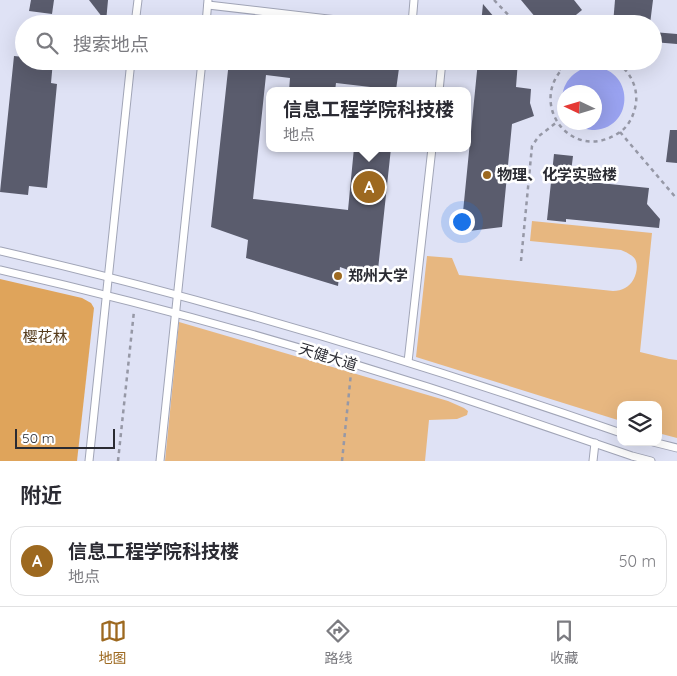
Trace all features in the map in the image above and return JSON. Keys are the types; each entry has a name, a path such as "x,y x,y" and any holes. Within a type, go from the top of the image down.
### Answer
{"lane":[{"path":"137,15 138,0"},
{"path":"413,15 414,0"},
{"path":"207,15 208,2 304,15"},
{"path":"89,461 131,70"},
{"path":"160,461 201,70"},
{"path":"439,87 441,70"},
{"path":"408,362 432,152"},
{"name":"天健大道","path":"0,251 229,309 408,362 525,399 617,432"},
{"name":"天健大道","path":"0,270 135,303 351,364 651,461"},
{"path":"593,461 595,443"},
{"path":"662,444 677,448"}],"path":[{"path":"494,0 508,15"},
{"path":"521,262 532,146 539,136 557,122 552,112 550,96 554,80 561,70"},
{"path":"564,130 574,138 593,142 612,138 627,126 635,108 636,98 632,80 625,70"},
{"path":"620,132 677,199"},
{"path":"118,461 135,303"},
{"path":"342,461 351,364"}],"shaded area":[{"path":"532,221 652,233 640,352 677,360 677,438 662,434 662,401 617,401 617,420 416,357 427,256 452,258 459,275 613,291 624,289 628,286 636,271 635,259 621,250 530,241"},
{"path":"179,322 448,401 464,408 468,411 467,415 457,419 429,420 425,461 165,461"}],"green space":[{"name":"樱花林","path":"0,279 82,298 91,303 94,308 77,461 0,461"}],"water":[{"path":"580,70 606,70 614,75 621,84 624,96 623,108 618,118 609,126 602,128 602,85 566,85 569,79"}],"building":[{"path":"31,0 54,0 52,14 29,11"},
{"path":"89,0 108,0 107,15 101,15"},
{"path":"521,0 574,0 582,10 576,15 534,15"},
{"path":"615,0 653,0 651,15 614,15"},
{"path":"483,4 492,15 482,15"},
{"path":"662,33 677,34 677,44 662,43"},
{"path":"15,56 15,70 52,70 51,83 57,84 47,188 29,186 28,195 0,192"},
{"path":"228,70 399,70 396,87 370,87 336,83 336,87 289,87 290,78 266,75 253,199 348,210 354,152 391,152 377,279 340,267 338,286 246,258 248,240 211,227"},
{"name":"物理、化学实验楼","path":"477,70 517,70 516,87 531,89 530,103 534,116 512,124 502,227 461,232 469,152 471,152 471,131"},
{"path":"670,130 677,130 677,163 666,162"},
{"path":"554,154 573,156 570,180 649,188 647,204 660,219 659,228 566,219 566,222 547,220"}],"place":[{"name":"物理、化学实验楼","path":"487,175"},
{"name":"信息工程学院科技楼","path":"369,187"},
{"name":"郑州大学","path":"338,276"}]}
